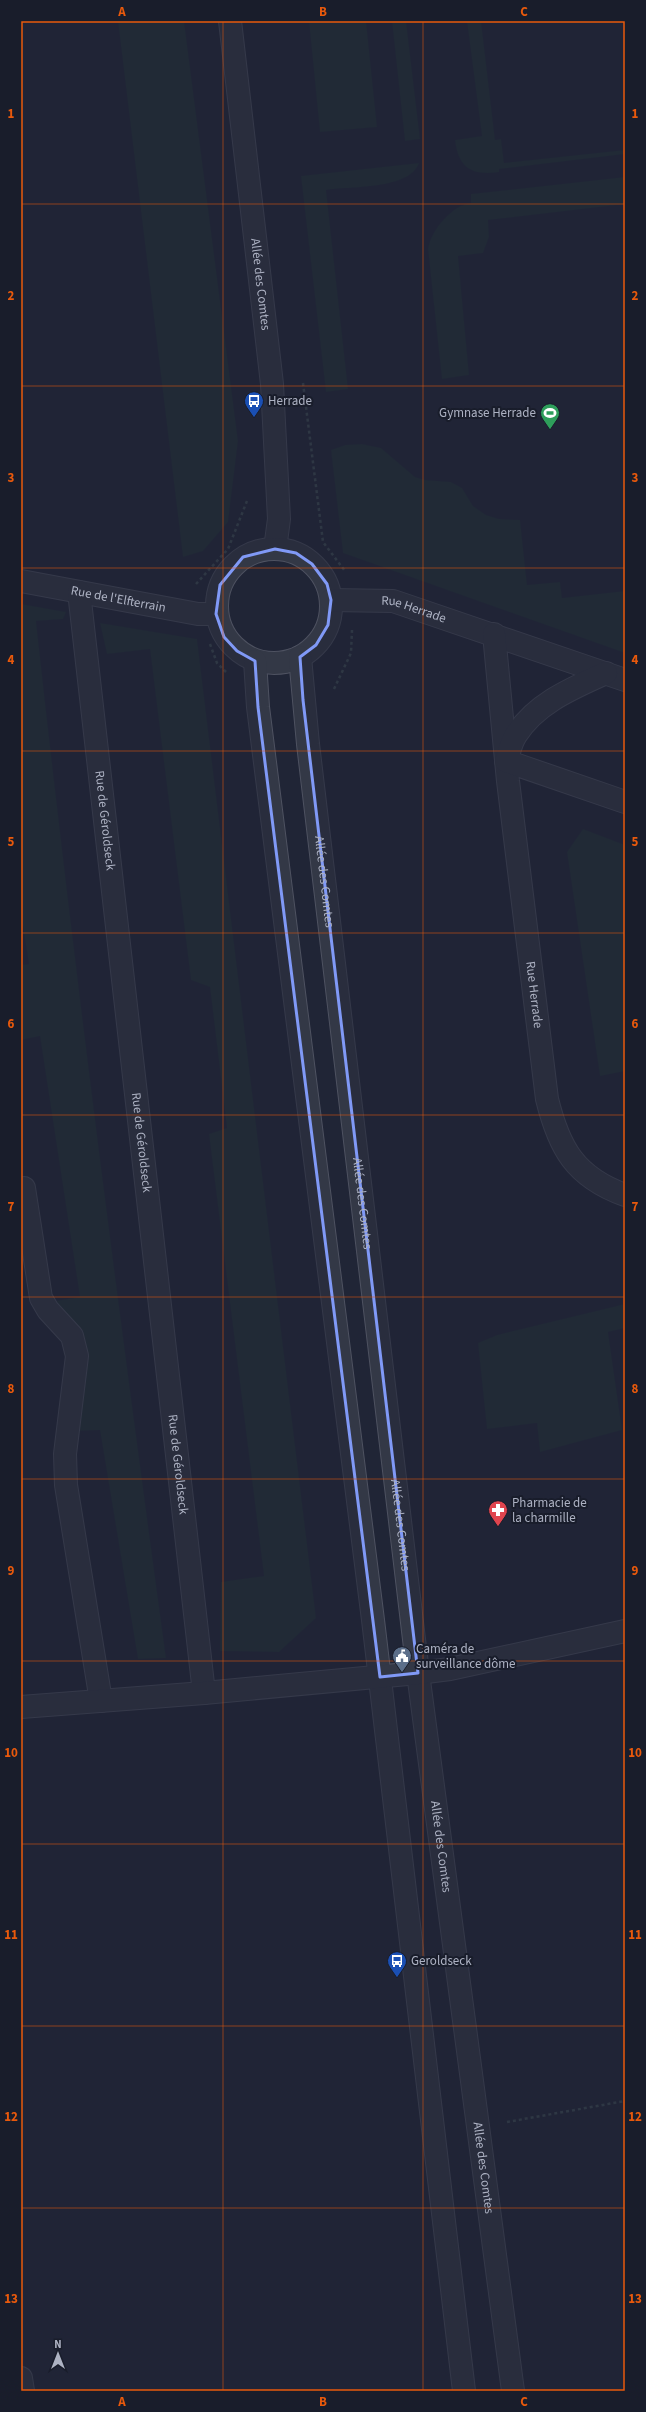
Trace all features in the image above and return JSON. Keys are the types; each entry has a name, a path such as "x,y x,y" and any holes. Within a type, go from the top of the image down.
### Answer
{"street":[{"name":"Allée des Comtes","path":"230,21 272,384 279,519 275,549"},
{"path":"275,549 296,553 312,564 326,584 331,600 328,625 316,645 300,657 278,662 255,661 237,651 224,637 216,614 220,586 243,557 275,549"},
{"name":"Rue de l'Elfterrain","path":"21,581 198,614 216,614"},
{"name":"Rue de Géroldseck","path":"79,592 204,1693"},
{"name":"Rue Herrade","path":"331,600 354,602 393,601 494,634 616,677"},
{"name":"Rue Herrade","path":"494,634 506,761 547,1099 555,1130 568,1155 585,1174 608,1189 625,1195"},
{"name":"Allée des Comtes","path":"300,657 309,752 418,1672 513,2391"},
{"path":"255,661 258,707 380,1677 464,2391"},
{"name":"Rue Herrade","path":"506,761 515,736 542,707 571,689 616,677"},
{"path":"506,761 625,802"},
{"path":"24,1188 41,1298 48,1310 72,1336 77,1356 65,1454 66,1484 101,1701"},
{"path":"21,1707 204,1693 380,1677 450,1668 625,1630"}],"path":[{"path":"303,377 324,542 350,578 354,602 351,653 332,694"},
{"path":"193,588 228,549 249,496"},
{"path":"502,2123 625,2101"}],"highlighted area":[{"path":"275,549 296,553 312,564 327,584 331,600 328,625 316,645 300,657 303,700 418,1673 380,1677 258,707 255,661 237,651 224,637 216,614 220,585 243,557"}],"shaded area":[{"path":"118,21 184,21 238,441 228,522 203,551 183,557"},
{"path":"309,21 366,21 377,127 320,132"},
{"path":"392,21 406,21 420,139 405,141"},
{"path":"467,21 481,21 495,140 501,139 504,163 625,150 625,154 499,169 499,172 489,173 481,173 468,168 459,157 455,140 482,136"},
{"path":"419,163 413,172 404,178 392,182 363,187 326,190 348,389 326,392 301,176"},
{"path":"625,177 625,204 488,220 489,237 483,253 458,256 469,375 442,379 428,249 433,234 450,213 457,208 471,203 471,194"},
{"path":"362,444 381,448 415,477 425,480 451,482 462,488 473,506 486,515 499,519 520,520 527,585 560,582 562,598 625,591 625,653 343,553 331,450 345,445"},
{"path":"21,604 66,612 63,619 36,621 98,1140 166,1658 138,1659 100,1430 76,1431 84,1358 55,1301 80,1297 40,1036 21,1040 21,965 29,964 21,914"},
{"path":"100,623 197,639 316,1618 279,1652 220,1651 221,1582 264,1576 209,1134 227,1128 210,987 191,980 150,649 107,654"},
{"path":"583,829 625,845 625,1071 600,1076 567,852"},
{"path":"625,1304 625,1328 608,1332 622,1430 540,1452 537,1423 487,1429 478,1343 497,1335"}],"place":[{"name":"Herrade","path":"254,418"},
{"name":"Gymnase Herrade","path":"550,430"},
{"name":"Pharmacie de la charmille","path":"498,1527"},
{"name":"Caméra de surveillance dôme","path":"402,1673"},
{"name":"Geroldseck","path":"397,1978"}]}
